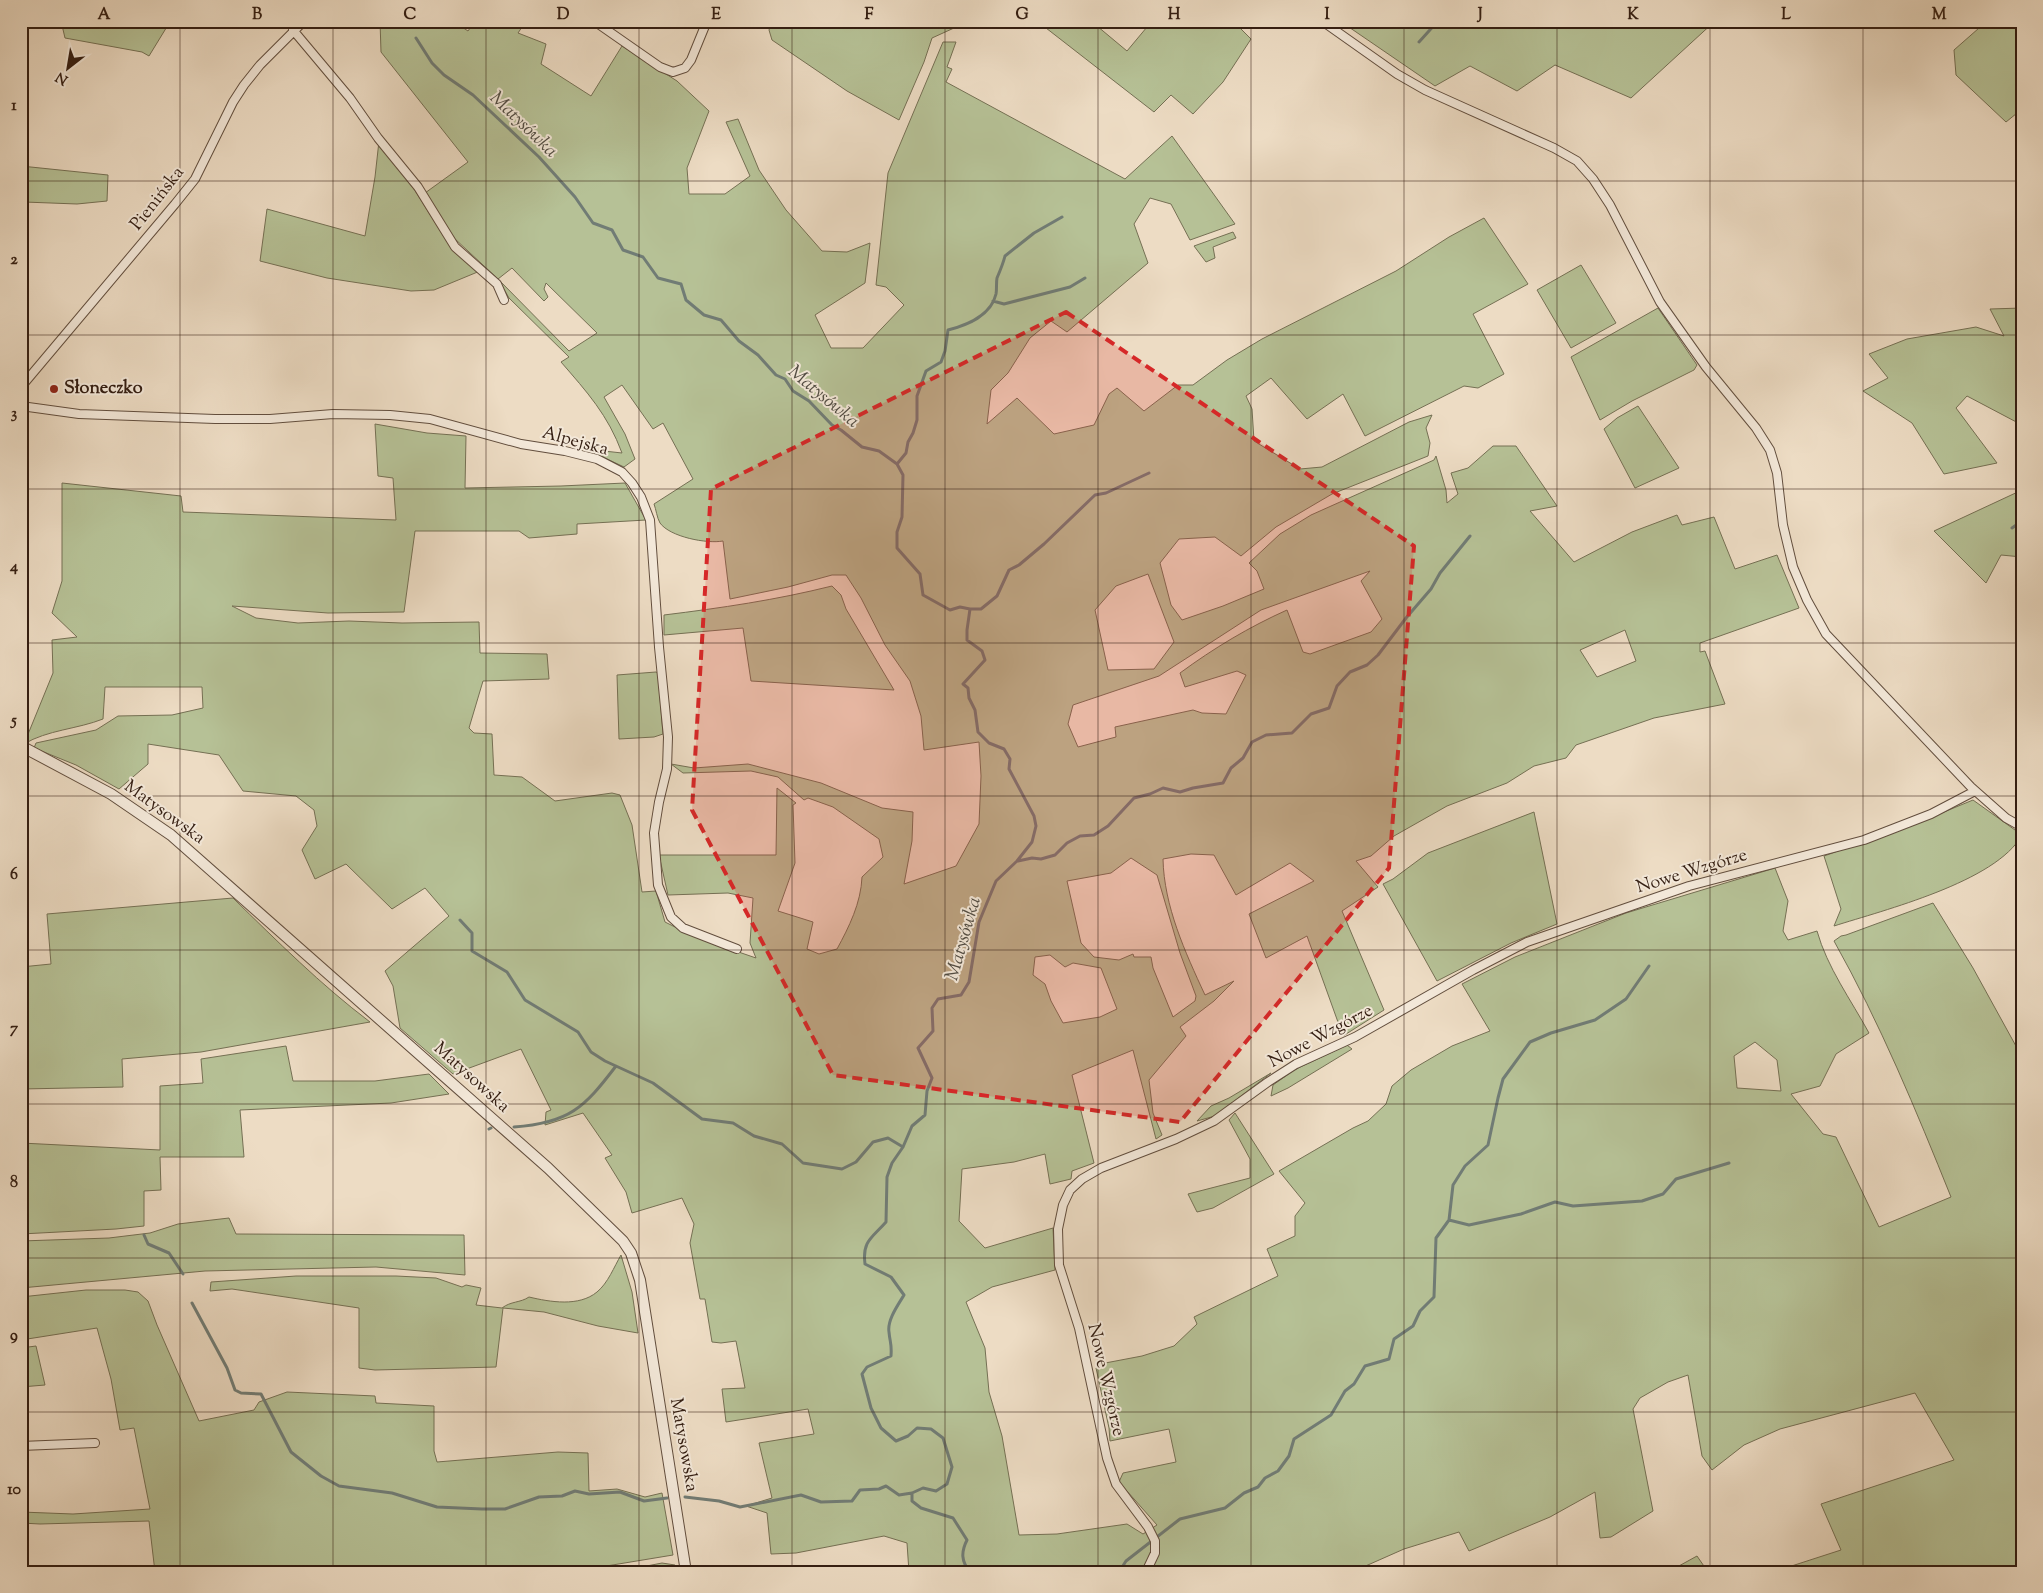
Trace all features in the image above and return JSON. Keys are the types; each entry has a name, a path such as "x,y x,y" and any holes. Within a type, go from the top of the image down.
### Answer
{"street":[{"name":"Pienińska","path":"21,387 195,179 233,102 260,65 304,21"},
{"path":"594,21 660,67 673,72 685,68 691,60 707,21"},
{"path":"1322,21 1397,74 1425,90 1554,148 1577,161 1593,179 1610,205 1660,302 1706,367 1756,428 1770,450 1777,473 1783,525 1789,553 1807,600 1826,634 1976,791 2006,818 2022,827"},
{"path":"293,30 350,98 378,138 418,188 455,247 497,284 504,300"},
{"name":"Alpejska","path":"21,406 79,414 215,419 270,419 333,414 390,415 430,419 521,444 565,451 598,460 622,472 641,497 650,520 659,647 668,737 667,769 654,833 658,885 671,918 683,928 737,949"},
{"name":"Matysowska","path":"21,746 111,794 171,835 548,1168 623,1241 631,1253 640,1280 686,1572"},
{"name":"Nowe Wzgórze","path":"1146,1572 1155,1553 1155,1541 1148,1527 1116,1484 1105,1450 1079,1328 1059,1265 1058,1229 1063,1205 1070,1190 1082,1179 1101,1168 1176,1140 1214,1121 1296,1064 1355,1037 1473,970 1527,942 1689,886 1864,840 1931,814 1976,791"},
{"path":"21,1446 95,1442"}],"highlighted area":[{"path":"1066,312 1414,546 1389,868 1180,1122 833,1075 692,810 711,489"}],"green space":[{"path":"61,21 166,21 168,25 149,56 142,52 65,38"},
{"path":"380,21 453,21 468,31 475,21 526,21 518,33 546,44 541,64 591,96 622,46 677,81 709,111 687,168 689,194 725,194 750,176 726,122 738,119 759,170 786,210 822,251 847,252 870,243 865,283 815,315 831,348 863,348 904,305 886,287 876,285 888,173 943,42 956,42 947,67 952,69 946,82 1125,179 1172,136 1235,224 1190,240 1171,204 1150,198 1134,224 1148,263 1067,332 1051,321 1030,338 1008,373 991,390 987,424 1017,398 1054,434 1094,425 1109,394 1117,388 1144,411 1178,385 1193,385 1227,360 1262,339 1396,271 1449,237 1484,218 1528,284 1473,314 1504,374 1478,388 1464,386 1365,436 1343,394 1307,419 1271,378 1246,396 1252,409 1254,441 1300,469 1322,467 1409,422 1432,415 1426,428 1430,443 1428,456 1332,494 1276,527 1241,556 1215,537 1179,539 1160,563 1171,605 1182,620 1264,589 1257,571 1249,563 1280,534 1311,515 1434,460 1436,456 1446,490 1447,503 1458,494 1451,473 1468,468 1493,446 1516,446 1557,506 1530,511 1574,562 1632,532 1677,515 1682,525 1714,517 1735,569 1777,555 1799,608 1700,643 1700,652 1705,651 1725,704 1654,718 1576,745 1566,758 1534,766 1507,783 1447,806 1394,836 1371,856 1356,861 1378,887 1342,911 1384,1010 1343,1036 1307,936 1266,958 1249,914 1314,881 1290,863 1236,895 1214,855 1191,854 1163,859 1164,877 1171,911 1183,945 1205,995 1234,981 1214,1001 1180,1027 1186,1036 1149,1080 1153,1113 1162,1135 1156,1139 1133,1050 1072,1075 1094,1163 1072,1171 1071,1179 1050,1184 1045,1154 1014,1162 962,1169 959,1221 985,1248 1053,1228 1055,1270 992,1287 966,1302 985,1348 989,1392 1002,1436 1019,1535 1057,1534 1127,1524 1143,1534 1157,1525 1119,1482 1123,1473 1176,1462 1169,1429 1110,1441 1096,1368 1100,1364 1142,1356 1174,1346 1197,1324 1194,1317 1278,1276 1267,1249 1295,1236 1295,1216 1305,1203 1279,1171 1368,1121 1386,1104 1392,1086 1411,1070 1452,1046 1490,1031 1462,984 1515,957 1626,913 1775,868 1788,901 1783,931 1788,940 1817,931 1833,970 1869,1033 1836,1054 1820,1086 1791,1094 1823,1134 1836,1137 1879,1227 1951,1197 1911,1099 1882,1035 1834,941 1841,936 1933,903 1973,968 2022,1057 2022,1572 1773,1572 1841,1550 1821,1504 1954,1460 1915,1393 1780,1429 1744,1445 1712,1470 1702,1456 1688,1375 1668,1382 1640,1398 1633,1409 1653,1511 1611,1537 1600,1538 1595,1492 1550,1517 1469,1551 1459,1532 1404,1549 1352,1572 909,1572 907,1543 884,1536 796,1553 771,1554 767,1513 746,1506 772,1498 759,1443 814,1434 808,1409 726,1422 722,1389 745,1388 736,1341 712,1342 705,1299 700,1299 690,1243 694,1224 682,1198 632,1213 626,1192 605,1158 612,1155 583,1113 545,1125 546,1112 551,1110 521,1049 453,1074 400,1028 393,986 385,971 449,916 425,888 392,909 346,864 315,879 302,850 317,826 314,810 296,796 243,791 219,755 148,744 148,764 119,789 76,765 34,748 36,743 96,730 118,716 172,715 203,708 202,687 105,687 103,719 33,739 24,744 53,673 52,640 77,637 52,613 62,581 62,483 181,496 183,512 396,520 393,478 378,476 375,424 427,433 466,436 465,488 625,483 646,520 577,524 577,534 529,538 519,531 415,531 404,612 328,613 232,606 256,618 298,623 349,621 402,623 479,622 480,653 547,654 549,679 483,681 469,728 474,733 492,734 494,775 522,777 555,801 612,793 620,795 632,825 642,892 656,891 665,922 695,937 756,958 750,943 753,898 728,893 668,895 659,855 776,855 777,788 796,803 793,805 795,863 778,911 813,922 807,949 819,954 837,949 857,905 862,877 883,857 879,839 833,807 808,798 804,800 778,777 751,771 683,773 671,764 694,768 748,764 821,783 882,808 913,812 912,841 904,884 956,866 979,824 981,776 979,742 924,750 921,716 910,681 885,645 861,598 846,575 832,575 788,587 730,599 723,541 716,542 680,536 660,523 654,504 693,479 663,423 653,429 622,385 604,397 625,434 635,459 624,467 586,449 622,453 603,415 561,362 569,357 509,298 498,279 454,238 425,193 468,162 381,52","holes":["512,268 544,301 548,297 544,289 546,283 597,333 569,351 498,279","1370,571 1361,581 1382,619 1371,632 1310,654 1303,652 1287,610 1232,638 1180,673 1185,687 1237,671 1246,675 1226,714 1202,713 1193,710 1115,727 1116,737 1078,747 1068,724 1073,705 1159,676 1261,610","1148,574 1174,642 1154,669 1108,670 1095,610 1116,586","1625,630 1636,661 1597,677 1580,650","1131,858 1157,875 1180,953 1196,996 1195,1001 1173,1017 1153,968 1151,957 1134,957 1133,954 1119,960 1094,957 1081,943 1067,881 1111,873","1050,955 1065,967 1073,963 1101,968 1117,1009 1100,1017 1063,1023 1051,1001 1045,984 1033,975 1035,957","1755,1042 1777,1060 1781,1091 1737,1088 1734,1056"]},
{"path":"772,21 956,21 954,28 932,38 924,62 899,120 847,91 772,40 769,30"},
{"path":"1037,21 1091,21 1127,51 1152,21 1233,21 1251,39 1223,82 1193,114 1171,95 1154,112"},
{"path":"1340,21 1715,21 1631,98 1555,65 1517,91 1470,66 1435,86"},
{"path":"1987,21 2022,21 2022,109 2006,122 1956,75 1954,50"},
{"path":"379,141 414,189 453,251 480,271 434,290 411,291 327,278 260,261 267,209 365,236"},
{"path":"21,166 108,175 107,201 77,204 24,202 26,288 21,287"},
{"path":"1233,232 1236,238 1213,247 1215,258 1206,262 1194,246"},
{"path":"1581,265 1616,323 1571,348 1537,290"},
{"path":"1658,308 1697,365 1694,370 1632,401 1600,420 1571,357"},
{"path":"2022,308 2022,425 1967,396 1956,408 1997,463 1944,474 1912,423 1863,391 1888,378 1869,354 1907,339 1976,327 2004,336 1990,309"},
{"path":"1638,406 1679,468 1635,488 1604,429 1617,418"},
{"path":"2022,490 2022,557 2001,555 1986,583 1934,531"},
{"path":"832,586 841,595 846,609 894,690 751,681 743,628 664,635 664,615 748,603"},
{"path":"658,673 663,734 654,737 619,739 617,675"},
{"path":"1973,800 2022,835 2009,852 1989,867 1937,892 1909,903 1834,926 1841,909 1824,856 1922,821"},
{"path":"1534,812 1557,924 1511,943 1437,981 1383,884 1393,879 1428,853"},
{"path":"233,898 317,978 370,1022 201,1052 122,1059 123,1087 21,1089 21,967 51,964 47,914"},
{"path":"1347,1045 1352,1049 1288,1088 1271,1096 1273,1085 1294,1070"},
{"path":"286,1046 293,1081 375,1081 429,1074 449,1094 391,1103 240,1110 244,1157 160,1157 161,1190 144,1191 144,1226 21,1234 21,1143 160,1150 160,1086 203,1083 201,1059"},
{"path":"1271,1073 1215,1116 1197,1121 1211,1106 1229,1098"},
{"path":"1235,1113 1274,1174 1213,1208 1197,1212 1188,1194 1250,1178 1250,1159 1229,1120"},
{"path":"229,1218 236,1234 464,1235 465,1275 376,1267 205,1271 21,1288 21,1241 109,1238 150,1233 178,1224"},
{"path":"621,1255 632,1292 638,1333 598,1326 544,1312 503,1308 496,1367 375,1370 359,1368 359,1308 232,1289 210,1291 211,1282 296,1276 436,1278 462,1287 466,1285 481,1288 476,1305 502,1308 529,1297 564,1302 590,1297 604,1284"},
{"path":"86,1290 138,1292 148,1301 199,1421 254,1410 259,1402 287,1392 375,1396 376,1403 434,1406 434,1451 437,1462 558,1452 588,1453 589,1491 617,1489 645,1497 662,1493 673,1555 570,1572 485,1572 410,1567 274,1572 155,1572 149,1521 21,1523 21,1512 73,1514 150,1509 134,1428 120,1430 111,1379 97,1328 21,1340 21,1297"},
{"path":"36,1346 45,1385 21,1387 21,1348"},
{"path":"1697,1556 1708,1572 1668,1572"},
{"path":"662,1563 675,1565 676,1572 616,1572"}],"waterway":[{"path":"1419,42 1438,21"},
{"name":"Matysówka","path":"416,38 432,63 444,75 473,95 539,157 575,197 593,223 612,230 623,250 643,257 658,278 681,284 686,300 704,315 721,320 739,341 758,355 776,375 785,379 793,391 809,401 832,425 862,447 879,451 897,464 903,475 902,517 897,532 897,548 920,574 923,595 950,610 960,607 970,609 967,640 982,651 985,660 963,684 968,688 969,698 975,710 978,732 989,743 1004,749 1010,759 1009,769 1034,816 1036,826 1032,842 1017,861 996,881 979,922 969,982 961,995 938,999 932,1008 933,1031 918,1048 932,1078 927,1091 925,1115 912,1126 903,1147 892,1163 887,1177 886,1222 869,1240 864,1256 865,1264 891,1277 904,1295 889,1327 891,1356 867,1367 862,1374 871,1408 881,1428 896,1441 908,1436 917,1428 931,1429 943,1438 952,1467 947,1484 936,1491 923,1488 912,1493 912,1501 921,1508 953,1518 967,1540 963,1556 970,1572"},
{"path":"897,464 906,453 908,442 913,433 917,420 917,396 926,371 941,362 945,351 948,330 970,322 984,314 993,302 996,294 997,278 1005,256 1034,233 1062,217"},
{"path":"993,301 1004,304 1070,287 1085,278"},
{"path":"970,609 981,609 997,596 1009,570 1019,565 1044,544 1095,495 1106,493 1149,473"},
{"path":"2012,528 2022,521"},
{"path":"1018,861 1032,858 1041,859 1055,855 1067,843 1080,836 1094,835 1108,826 1134,798 1163,788 1180,792 1223,783 1231,768 1243,758 1252,742 1266,735 1292,733 1311,714 1329,708 1337,686 1350,672 1367,665 1378,655 1431,589 1440,573 1470,536"},
{"path":"460,920 472,933 472,951 507,972 525,1000 578,1032 591,1052 605,1061 653,1083 702,1119 733,1123 754,1136 782,1144 803,1163 842,1169 856,1162 873,1142 888,1138 903,1147"},
{"path":"1119,1572 1126,1561 1180,1519 1225,1508 1244,1493 1258,1487 1265,1478 1278,1471 1289,1456 1294,1439 1331,1415 1345,1391 1354,1384 1365,1366 1389,1359 1394,1339 1413,1326 1420,1311 1434,1297 1436,1238 1449,1220 1453,1185 1465,1166 1488,1145 1503,1079 1530,1042 1551,1033 1595,1020 1626,999 1649,966"},
{"path":"514,1127 549,1122 574,1111 594,1093 616,1066"},
{"path":"1449,1220 1469,1225 1521,1214 1555,1202 1573,1206 1642,1201 1663,1194 1676,1179 1729,1163"},
{"path":"144,1235 148,1244 169,1253 183,1274"},
{"path":"192,1303 227,1368 235,1390 241,1393 261,1394 291,1452 321,1476 339,1486 392,1493 437,1507 482,1509 505,1509 539,1497 562,1496 575,1491 589,1494 620,1492 644,1501 667,1498"},
{"path":"685,1497 719,1501 740,1507 801,1495 821,1502 852,1501 860,1490 879,1489 886,1486 899,1495 912,1493"}],"place":[{"name":"Słoneczko","path":"54,389"}]}
